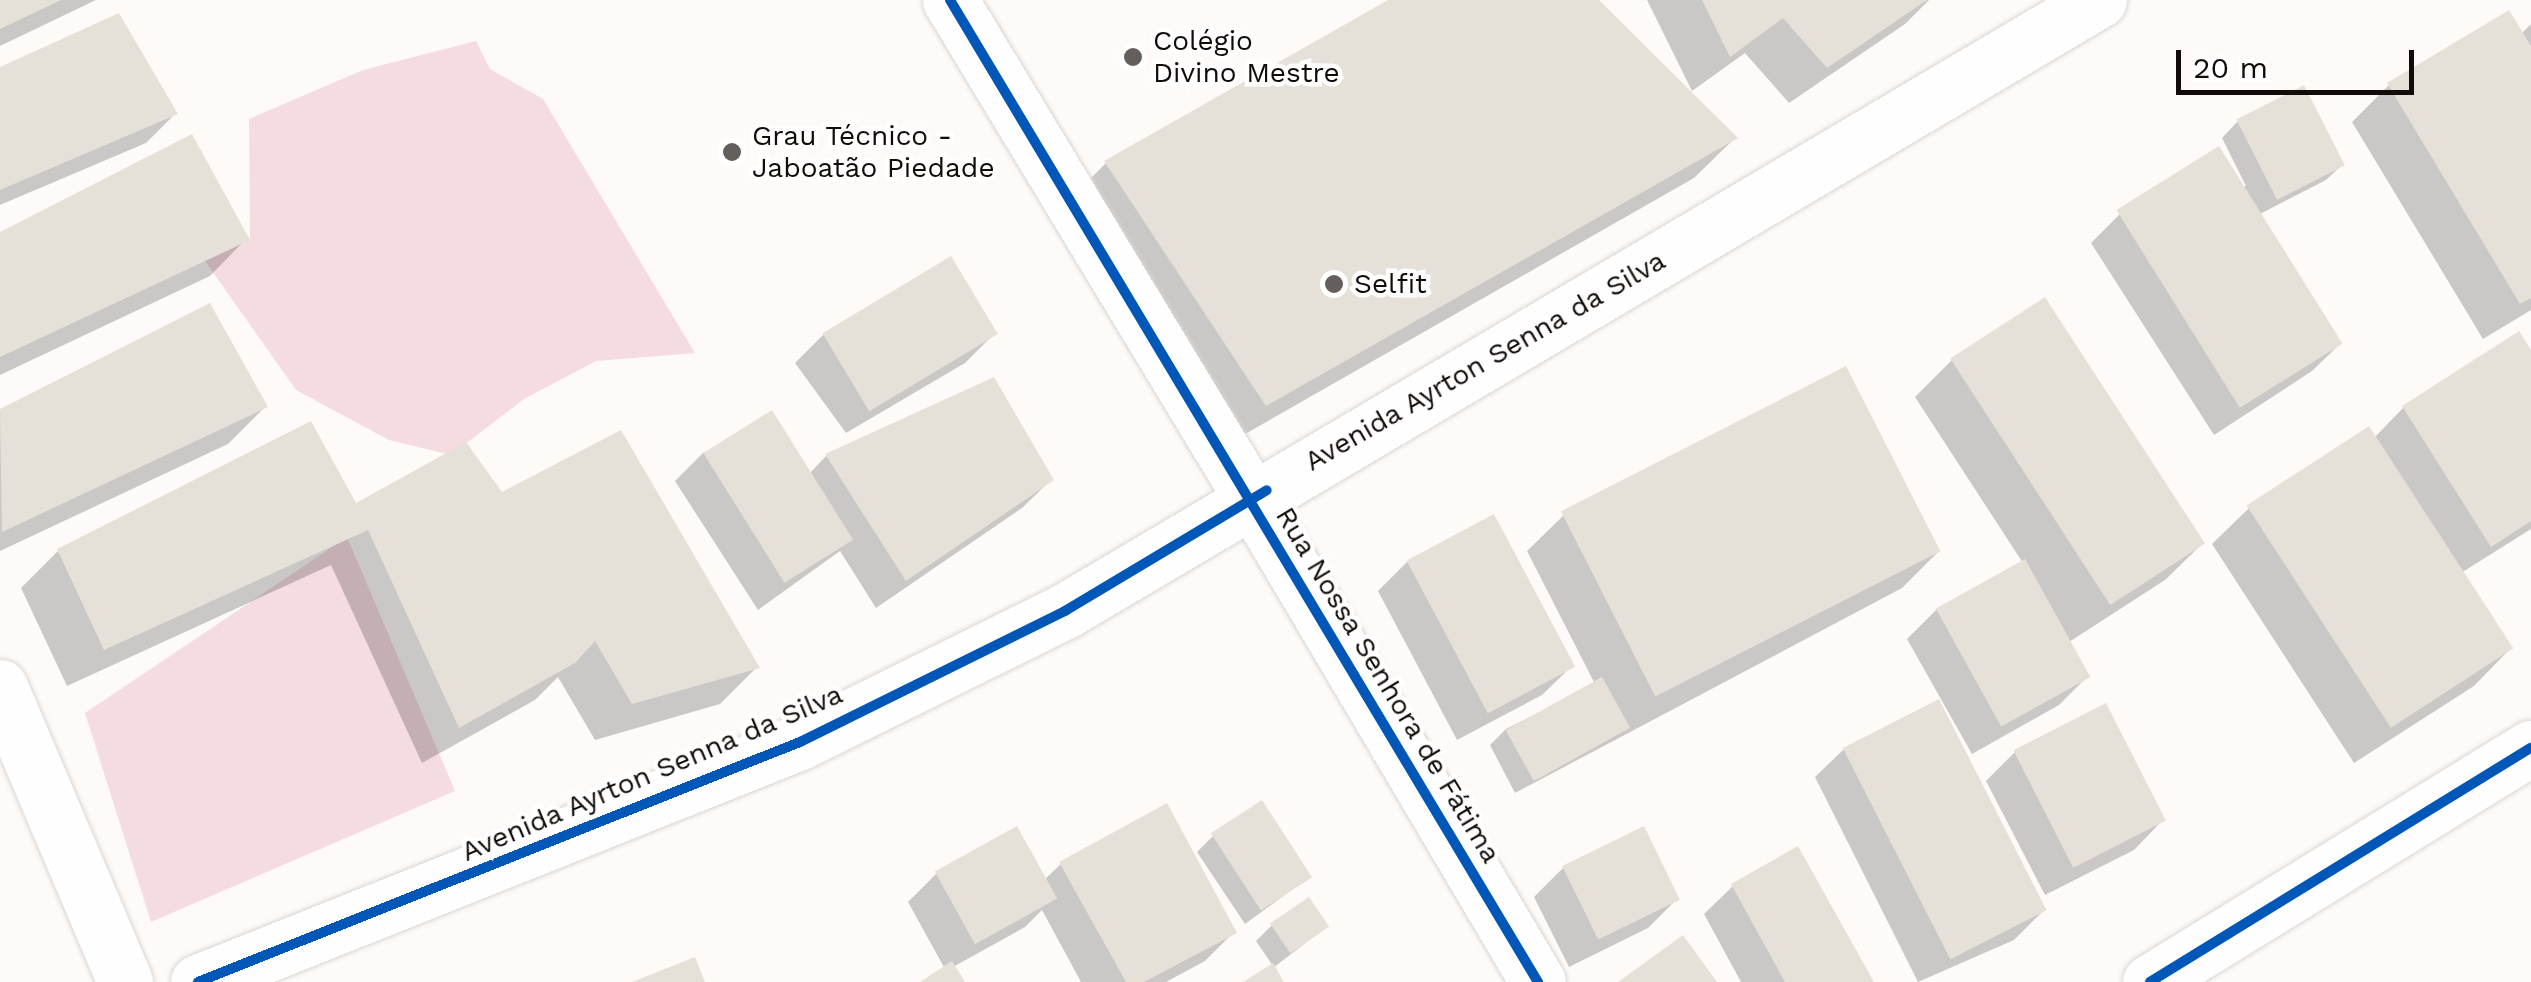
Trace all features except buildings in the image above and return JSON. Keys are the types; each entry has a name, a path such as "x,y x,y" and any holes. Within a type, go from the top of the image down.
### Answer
{"main road":[{"name":"Rua Nossa Senhora de Fátima","path":"950,0 1538,982"},
{"name":"Avenida Ayrton Senna da Silva","path":"198,982 800,742 1065,611 2099,0"},
{"path":"0,687 125,982"},
{"path":"2150,982 2531,748"}],"shaded area":[{"path":"476,41 490,69 543,99 695,353 596,361 524,399 451,455 389,440 296,390 205,261 250,239 249,119 363,70"},
{"path":"347,537 455,791 151,922 85,713"}],"cycle path":[{"path":"950,0 1538,982"},
{"path":"198,982 800,742 1065,611 1267,490"},
{"path":"2150,982 2531,748"}],"place":[{"name":"Colégio Divino Mestre","path":"1133,57"},
{"name":"Grau Técnico - Jaboatão Piedade","path":"732,152"},
{"name":"Selfit","path":"1334,284"}]}
